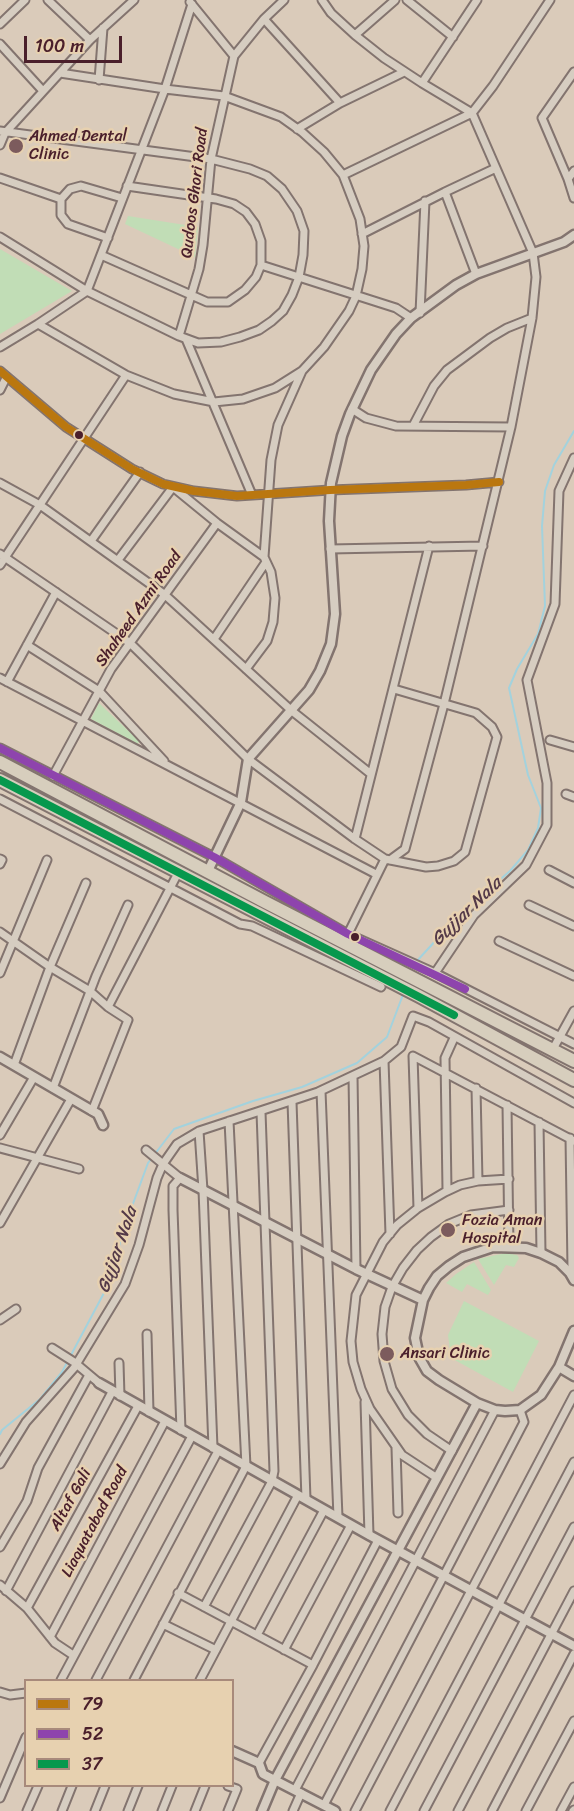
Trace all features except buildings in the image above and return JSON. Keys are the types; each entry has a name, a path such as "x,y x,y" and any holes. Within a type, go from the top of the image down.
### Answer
{"highway":[{"path":"0,761 574,1061"},
{"path":"2,781 382,982 419,996 574,1080"}],"street":[{"path":"0,24 26,0"},
{"path":"48,0 90,40"},
{"path":"0,145 2,132 90,40 134,0"},
{"name":"Qudoos Ghori Road","path":"182,338 203,245 211,159 234,56 284,0"},
{"path":"322,0 331,13 355,35 404,72 472,113 533,253 536,277 532,318 499,482 444,704 405,849 388,859 376,874 348,934"},
{"path":"355,35 395,0"},
{"path":"407,0 453,37"},
{"path":"422,83 477,0"},
{"path":"343,175 472,113 493,86 550,0"},
{"path":"190,2 234,56"},
{"path":"0,347 87,291 165,89 190,2"},
{"path":"264,20 340,104"},
{"path":"99,80 103,28"},
{"path":"0,44 43,91"},
{"path":"297,129 340,104 404,72"},
{"path":"574,72 542,118 574,198"},
{"path":"38,324 126,375 174,394 214,402 243,399 275,388 302,371 324,347 340,326 356,296 362,269 364,246 360,219 343,175 324,152 281,117 224,96 60,73"},
{"path":"0,237 87,291 182,338 198,343 221,342 260,330 283,311 299,277 304,231 297,211 282,189 267,176 250,169 211,159 2,132"},
{"path":"362,234 496,168"},
{"path":"568,179 574,171"},
{"path":"0,178 61,199"},
{"path":"108,238 68,225 61,215 61,199 70,189 81,186 122,198"},
{"path":"101,255 207,302 228,302 245,290 256,277 261,265 261,241 255,224 246,212 234,204 206,197 127,186"},
{"path":"445,192 476,274"},
{"path":"420,313 425,201"},
{"path":"208,871 240,802 248,759 309,690 331,644 334,614 330,549 330,490 334,464 352,410 371,370 396,334 432,301 476,274 564,242 574,235"},
{"path":"261,265 396,308 411,318"},
{"path":"413,426 434,386 447,370 490,338 532,318"},
{"path":"182,338 214,402 252,495"},
{"path":"0,371 66,427 140,472 173,487 204,493 252,495 499,482"},
{"path":"246,669 267,640 273,622 275,598 271,572 265,559 271,460 278,425 302,371"},
{"path":"0,565 2,555 40,506 126,375"},
{"path":"0,390 6,378"},
{"path":"352,410 366,418 396,426 511,427"},
{"path":"435,974 474,915 526,866 547,825 547,783 527,680 555,604 559,492 574,458"},
{"path":"91,541 140,472"},
{"path":"0,483 40,506 165,594 292,711 371,774"},
{"path":"173,487 265,559"},
{"path":"118,560 173,487"},
{"name":"Shaheed Azmi Road","path":"53,776 111,669 217,523"},
{"path":"355,839 429,546"},
{"path":"330,549 483,546"},
{"path":"2,555 130,643 248,759 355,839 388,859 426,867 438,866 454,861 465,852 497,737 492,727 476,713 394,689"},
{"path":"214,639 265,559"},
{"path":"56,592 27,645 4,680 376,874"},
{"path":"27,645 99,691 168,765"},
{"path":"550,740 574,747"},
{"path":"0,748 214,857 348,934 435,974 574,1044"},
{"path":"566,794 574,797"},
{"path":"0,799 240,924 252,926 382,982"},
{"path":"0,859 2,860 0,864"},
{"path":"0,973 47,860"},
{"path":"549,870 574,883"},
{"path":"108,1007 178,873"},
{"path":"14,1065 50,967 86,883"},
{"path":"52,1088 90,991 128,905"},
{"path":"529,905 574,926"},
{"path":"0,932 50,967 90,991 128,1020 92,1111"},
{"path":"499,941 574,976"},
{"path":"553,1049 574,1011"},
{"path":"0,1464 26,1422 75,1363 125,1284 139,1245 161,1162 177,1144 199,1131 321,1091 384,1061 401,1047 413,1016 429,1022 574,1103"},
{"path":"447,1191 444,1072 445,1058 454,1038"},
{"path":"418,1208 413,1056 572,1140 572,1277"},
{"path":"0,1057 98,1114 103,1125"},
{"path":"384,1061 390,1234"},
{"path":"353,1076 356,1269"},
{"path":"0,1135 34,1077"},
{"path":"476,1088 478,1181"},
{"path":"321,1091 338,1517"},
{"path":"0,1223 71,1099"},
{"path":"201,1679 302,1497 292,1102"},
{"path":"507,1105 509,1246"},
{"path":"204,1607 272,1481 274,1471 261,1112"},
{"path":"135,1679 246,1466 230,1121"},
{"path":"539,1122 541,1253"},
{"path":"97,1679 216,1449 199,1131"},
{"path":"0,1148 79,1169"},
{"path":"146,1150 180,1178 356,1269 423,1300"},
{"path":"180,1178 173,1185 173,1210 181,1430"},
{"path":"437,1478 402,1455 364,1397 353,1362 351,1341 356,1295 383,1242 418,1208 447,1191 478,1181 509,1179"},
{"path":"452,1451 428,1434 408,1415 392,1389 384,1361 382,1334 385,1307 392,1287 403,1268 417,1250 449,1224 471,1215 509,1210"},
{"path":"572,1277 559,1262 541,1253 509,1246 493,1247 463,1257 437,1276 423,1300 415,1338 419,1357 427,1371 439,1380 495,1410 520,1410 541,1395 559,1367 574,1331"},
{"path":"0,1320 16,1310"},
{"path":"147,1334 149,1412"},
{"path":"52,1348 116,1394 574,1646"},
{"path":"74,1655 55,1643 27,1608 3,1588 116,1394 119,1363"},
{"path":"559,1367 574,1376"},
{"path":"0,1547 27,1501 38,1468 89,1375"},
{"path":"355,1811 574,1395"},
{"path":"364,1397 369,1535"},
{"path":"262,1811 275,1780 477,1402"},
{"name":"Altaf Gali","path":"27,1608 138,1406"},
{"path":"293,1811 298,1792 495,1410"},
{"path":"234,1753 259,1763 263,1774 329,1809 444,1576 524,1422 520,1410"},
{"name":"Liaquatabad Road","path":"50,1637 165,1421"},
{"path":"62,1679 192,1436"},
{"path":"396,1448 398,1514"},
{"path":"390,1811 574,1462"},
{"path":"257,1635 324,1510"},
{"path":"284,1650 351,1525"},
{"path":"424,1811 574,1527"},
{"path":"259,1763 314,1665 378,1540"},
{"path":"458,1811 574,1591"},
{"path":"178,1593 314,1665"},
{"path":"163,1624 216,1650"},
{"path":"492,1811 574,1654"},
{"path":"0,1692 9,1695 24,1693"},
{"path":"526,1811 574,1721"},
{"path":"0,1798 24,1742"},
{"path":"27,1811 37,1787"},
{"path":"62,1811 71,1787"},
{"path":"95,1811 104,1787"},
{"path":"128,1811 137,1787"},
{"path":"162,1811 171,1787"},
{"path":"195,1811 204,1787"},
{"path":"228,1811 237,1789 232,1787"},
{"path":"561,1811 574,1787"}],"green space":[{"path":"128,216 198,227 195,257 125,224"},
{"path":"0,249 72,291 0,334"},
{"path":"99,703 139,741 138,744 91,719"},
{"path":"506,1253 517,1255 519,1258 514,1267 506,1265 494,1285 478,1259"},
{"path":"474,1262 491,1290 488,1295 467,1284 462,1292 446,1283"},
{"path":"464,1301 539,1341 513,1392 451,1358 448,1335"}],"waterway":[{"name":"Gujjar Nala","path":"416,962 459,915 510,871 528,850 538,828 541,808 528,775 509,688 517,669 538,634 545,606 542,526 545,491 554,465 574,431"},
{"name":"Gujjar Nala","path":"0,1434 40,1399 62,1372 105,1291 148,1163 174,1129 253,1101 302,1087 357,1063 387,1037 404,992"}],"transit line":[{"name":"79","path":"0,371 66,427 132,469 163,484 194,491 237,496 499,482"},
{"name":"52","path":"0,748 214,857 348,934 465,989"},
{"name":"37","path":"0,780 454,1015"}],"place":[{"name":"Ahmed Dental Clinic","path":"16,146"},
{"name":"Fozia Aman Hospital","path":"448,1230"},
{"name":"Ansari Clinic","path":"387,1354"}]}
